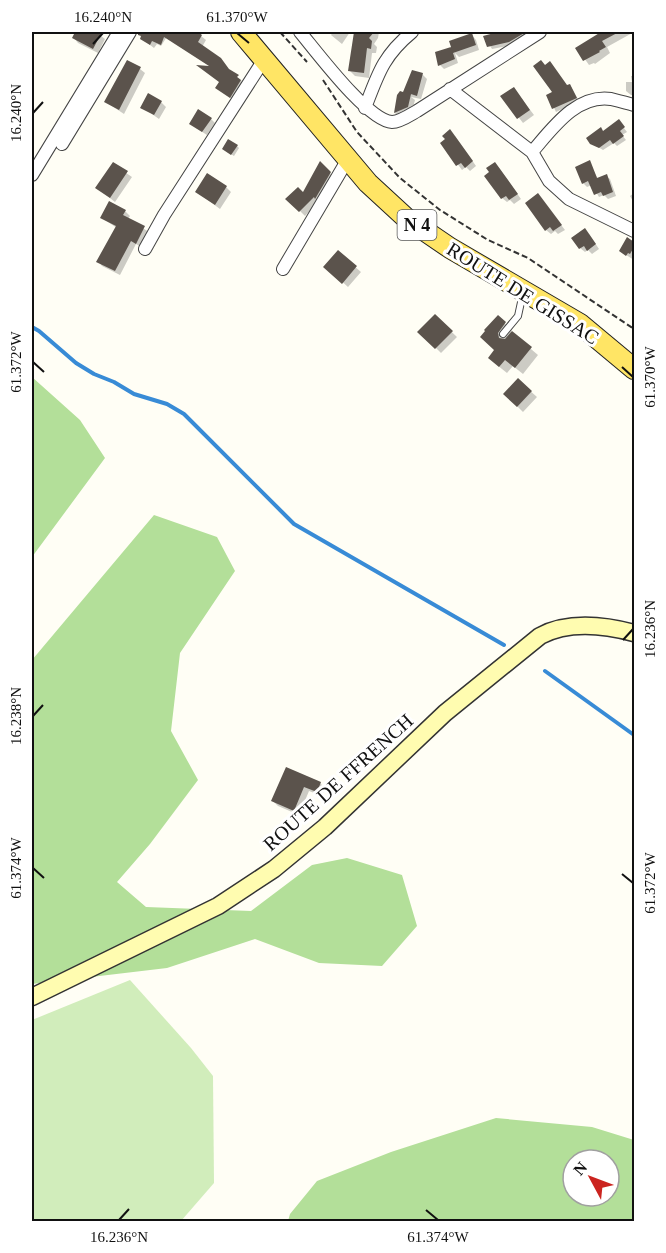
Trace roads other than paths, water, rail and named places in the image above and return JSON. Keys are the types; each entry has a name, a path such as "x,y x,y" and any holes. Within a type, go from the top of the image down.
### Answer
{"main road":[{"name":"ROUTE DE GISSAC","path":"241,32 368,183 406,218 450,248 580,324 634,369"},
{"name":"ROUTE DE FFRENCH","path":"32,997 218,906 274,869 325,827 446,713 540,636 552,630 568,627 606,627 634,633"}],"street":[{"path":"32,175 119,32"},
{"path":"62,144 130,32"},
{"path":"300,32 365,108 381,119 392,122 417,111 540,32"},
{"path":"365,108 380,69 399,43 412,32"},
{"path":"145,249 164,215 265,58"},
{"path":"450,89 532,152 549,181 569,199 634,231"},
{"path":"532,152 570,111 590,101 609,99 634,105"},
{"path":"283,269 348,159"}],"lane":[{"path":"503,334 518,316 523,292"}],"waterway":[{"path":"32,327 76,363 94,374 134,394 167,404 184,414 294,524 504,645"},
{"path":"545,671 634,735"}]}
